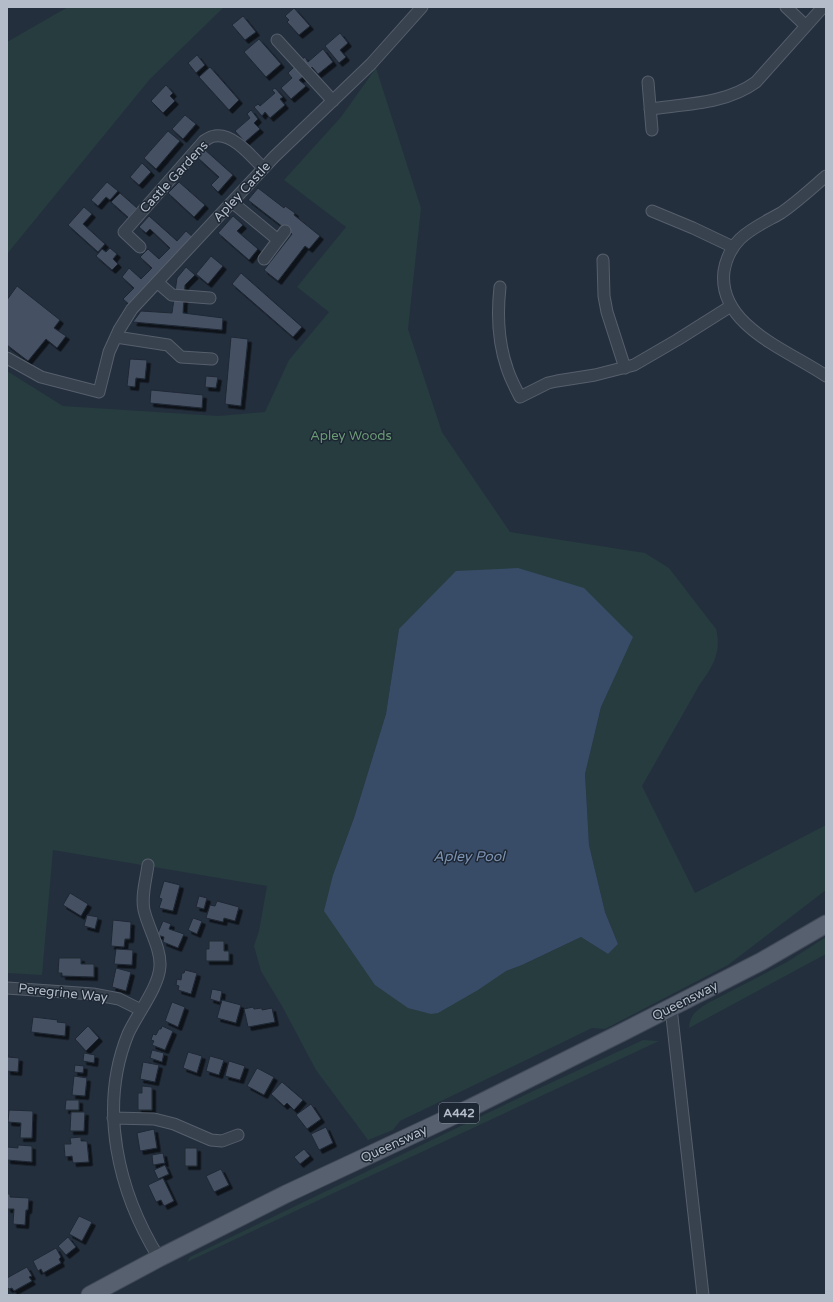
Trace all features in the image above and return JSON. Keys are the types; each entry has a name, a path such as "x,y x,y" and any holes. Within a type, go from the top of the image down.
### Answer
{"main road":[{"name":"Queensway","path":"90,1295 159,1258 286,1194 470,1108 671,1008 762,961 826,924"}],"street":[{"name":"Apley Castle","path":"7,358 41,377 99,392 109,352 132,309 263,168 372,64 407,26 422,7"},
{"path":"786,7 806,26"},
{"path":"650,109 718,99 746,88 756,82 823,7"},
{"path":"277,40 333,101"},
{"path":"648,82 652,130"},
{"name":"Castle Gardens","path":"140,247 124,232 204,141 215,136 225,136 234,140 263,168"},
{"path":"826,176 781,212 749,232 733,247 726,259 723,276 723,286 731,306 742,321 752,330 826,376"},
{"path":"232,202 278,240"},
{"path":"652,211 733,247"},
{"path":"264,259 285,231"},
{"path":"603,260 604,296 607,312 625,368"},
{"path":"158,282 172,295 210,298"},
{"path":"500,287 498,321 501,343 506,367 520,397 557,380 595,375 625,368 642,360 731,306"},
{"path":"116,337 168,345 181,357 212,360"},
{"path":"148,865 143,897 144,910 157,949 160,966 155,983 129,1034 120,1057 114,1089 113,1118 119,1164 128,1192 132,1204 159,1258"},
{"name":"Peregrine Way","path":"7,988 92,994 119,999 141,1010"},
{"path":"671,1008 704,1295"},
{"path":"113,1118 154,1119 174,1124 211,1140 222,1140 238,1135"}],"green space":[{"path":"68,7 224,7 150,79 7,254 7,42"},
{"name":"Apley Woods","path":"376,68 421,208 408,329 442,432 510,532 645,553 669,568 716,629 718,644 717,652 712,665 642,786 695,893 826,825 826,890 728,965 605,1029 592,1028 400,1121 393,1130 368,1140 316,1070 282,1006 261,971 254,946 259,931 267,886 53,850 42,975 7,973 7,371 63,406 218,416 265,412 289,360 329,312 297,287 346,227 284,180 341,117","holes":["399,629 632,637 601,707 585,774 589,845 605,912 618,944 608,954 581,937 506,971 333,875 354,818 386,714"]},
{"path":"826,937 826,954 689,1028 691,1019 697,1010 787,962"},
{"path":"643,1040 659,1041 187,1262 190,1257 529,1093"}],"water":[{"name":"Apley Pool","path":"518,568 584,588 633,637 601,707 585,774 589,845 605,912 618,944 608,954 581,937 506,971 478,990 438,1013 431,1014 408,1008 375,985 324,911 333,875 354,818 386,714 399,629 456,571"}],"building":[{"path":"294,8 310,26 299,35 287,22 289,20 285,16"},
{"path":"243,16 256,32 245,40 232,25"},
{"path":"340,33 348,43 340,50 346,57 339,63 325,46"},
{"path":"259,39 281,64 266,77 244,52"},
{"path":"323,49 333,62 318,74 312,67 309,70 301,60 305,57 308,62"},
{"path":"197,55 205,65 196,73 188,63"},
{"path":"295,66 304,76 299,80 306,86 291,99 281,88 292,78 288,73"},
{"path":"210,67 239,100 229,110 199,77"},
{"path":"166,85 173,93 170,96 175,101 163,113 151,101"},
{"path":"275,88 283,97 280,99 285,105 270,118 265,112 262,116 254,107 258,104 260,106 275,93 272,90"},
{"path":"251,110 258,119 254,123 260,129 245,142 235,131 250,118 247,114"},
{"path":"185,115 196,124 183,139 172,129"},
{"path":"168,131 180,141 156,169 144,158"},
{"path":"204,149 233,175 218,192 211,185 219,177 197,157"},
{"path":"142,163 151,172 139,185 130,177"},
{"path":"107,182 118,191 110,200 106,197 98,206 91,200"},
{"path":"179,182 205,205 194,217 168,193"},
{"path":"258,188 284,208 285,206 295,213 294,215 320,236 309,249 305,246 278,281 264,270 292,234 248,200"},
{"path":"120,193 137,208 129,218 111,202"},
{"path":"84,207 92,214 83,224 105,244 98,252 68,225"},
{"path":"149,216 177,241 186,231 194,238 132,307 123,299 134,288 122,277 129,268 141,279 152,268 140,257 148,249 159,259 170,248 150,229 146,233 139,227"},
{"path":"233,216 243,225 237,231 258,249 249,260 218,233"},
{"path":"110,248 117,254 113,259 118,264 112,270 96,256 102,249 106,252"},
{"path":"211,256 223,266 208,284 196,274"},
{"path":"186,267 195,275 185,285 183,313 223,318 222,330 133,322 141,311 172,313 177,278"},
{"path":"241,273 302,327 293,337 232,284"},
{"path":"17,286 60,320 54,328 66,336 57,348 46,339 28,361 7,345 7,300"},
{"path":"231,337 248,339 241,406 225,404"},
{"path":"130,359 147,360 145,379 136,378 135,387 127,386"},
{"path":"206,376 218,377 216,388 205,387"},
{"path":"151,390 203,395 202,408 150,403"},
{"path":"164,881 180,885 173,911 159,908 162,899 159,898"},
{"path":"70,893 88,904 81,916 63,905"},
{"path":"199,896 207,898 204,909 196,907"},
{"path":"217,901 239,907 235,921 224,918 223,922 206,918 210,905 215,906"},
{"path":"87,915 98,917 95,929 84,926"},
{"path":"193,918 202,921 197,934 188,930"},
{"path":"113,920 131,922 130,939 125,939 124,947 111,946"},
{"path":"163,921 171,924 169,929 184,934 178,948 163,942 164,937 157,935"},
{"path":"209,941 224,941 224,951 229,951 229,961 206,961 206,949 209,949"},
{"path":"116,949 133,950 132,965 114,964"},
{"path":"59,958 81,958 81,964 94,964 94,977 62,976 62,973 58,973"},
{"path":"116,968 131,972 126,991 112,987"},
{"path":"185,970 197,973 191,994 178,990 179,986 176,985 177,979 181,980 182,973 184,973"},
{"path":"212,989 222,991 220,1002 210,999"},
{"path":"222,1000 241,1005 236,1023 217,1018"},
{"path":"172,1002 185,1007 178,1027 165,1021"},
{"path":"253,1007 254,1009 262,1008 262,1010 272,1008 275,1022 248,1027 244,1009"},
{"path":"33,1017 58,1020 57,1022 66,1023 65,1036 31,1032"},
{"path":"88,1026 99,1038 86,1051 75,1039"},
{"path":"162,1026 173,1031 165,1050 152,1045 154,1041 151,1040 153,1034 156,1035"},
{"path":"152,1050 164,1053 162,1062 150,1058"},
{"path":"188,1052 202,1056 197,1073 183,1068"},
{"path":"84,1053 95,1055 94,1063 83,1061"},
{"path":"7,1054 9,1054 8,1057 19,1058 18,1072 7,1071"},
{"path":"210,1056 224,1060 219,1075 206,1071"},
{"path":"229,1061 245,1066 240,1080 225,1076"},
{"path":"143,1062 159,1065 155,1082 140,1079"},
{"path":"75,1065 84,1066 83,1073 74,1072"},
{"path":"257,1068 274,1077 264,1095 247,1086"},
{"path":"74,1076 87,1078 85,1096 72,1095"},
{"path":"282,1082 303,1100 294,1110 287,1103 284,1106 271,1094"},
{"path":"142,1086 152,1087 152,1110 138,1110 138,1093 142,1093"},
{"path":"66,1100 79,1100 79,1110 65,1110"},
{"path":"311,1104 321,1119 307,1129 296,1115"},
{"path":"9,1110 33,1111 32,1138 20,1138 21,1123 8,1122"},
{"path":"71,1112 85,1112 84,1131 70,1131"},
{"path":"326,1127 333,1143 319,1150 311,1134"},
{"path":"154,1129 157,1148 140,1151 137,1133"},
{"path":"81,1137 81,1141 87,1141 89,1162 73,1163 72,1156 65,1157 64,1144 71,1144 70,1138"},
{"path":"18,1145 32,1146 32,1162 7,1160 7,1147 18,1148"},
{"path":"185,1148 197,1148 197,1166 185,1166"},
{"path":"304,1149 310,1156 300,1164 294,1157"},
{"path":"163,1153 165,1163 153,1165 152,1155"},
{"path":"165,1165 169,1174 158,1179 154,1170"},
{"path":"221,1169 229,1185 214,1192 206,1176"},
{"path":"163,1178 174,1201 164,1206 161,1200 156,1202 148,1185"},
{"path":"7,1194 10,1194 10,1197 29,1198 28,1210 26,1210 25,1225 13,1224 14,1209 7,1209"},
{"path":"79,1216 92,1222 82,1241 69,1234"},
{"path":"68,1237 76,1247 66,1255 58,1246"},
{"path":"56,1248 61,1257 59,1259 61,1263 43,1273 41,1269 38,1271 33,1261"},
{"path":"27,1267 32,1276 29,1277 32,1281 14,1291 12,1288 9,1289 7,1287 7,1278"}]}
